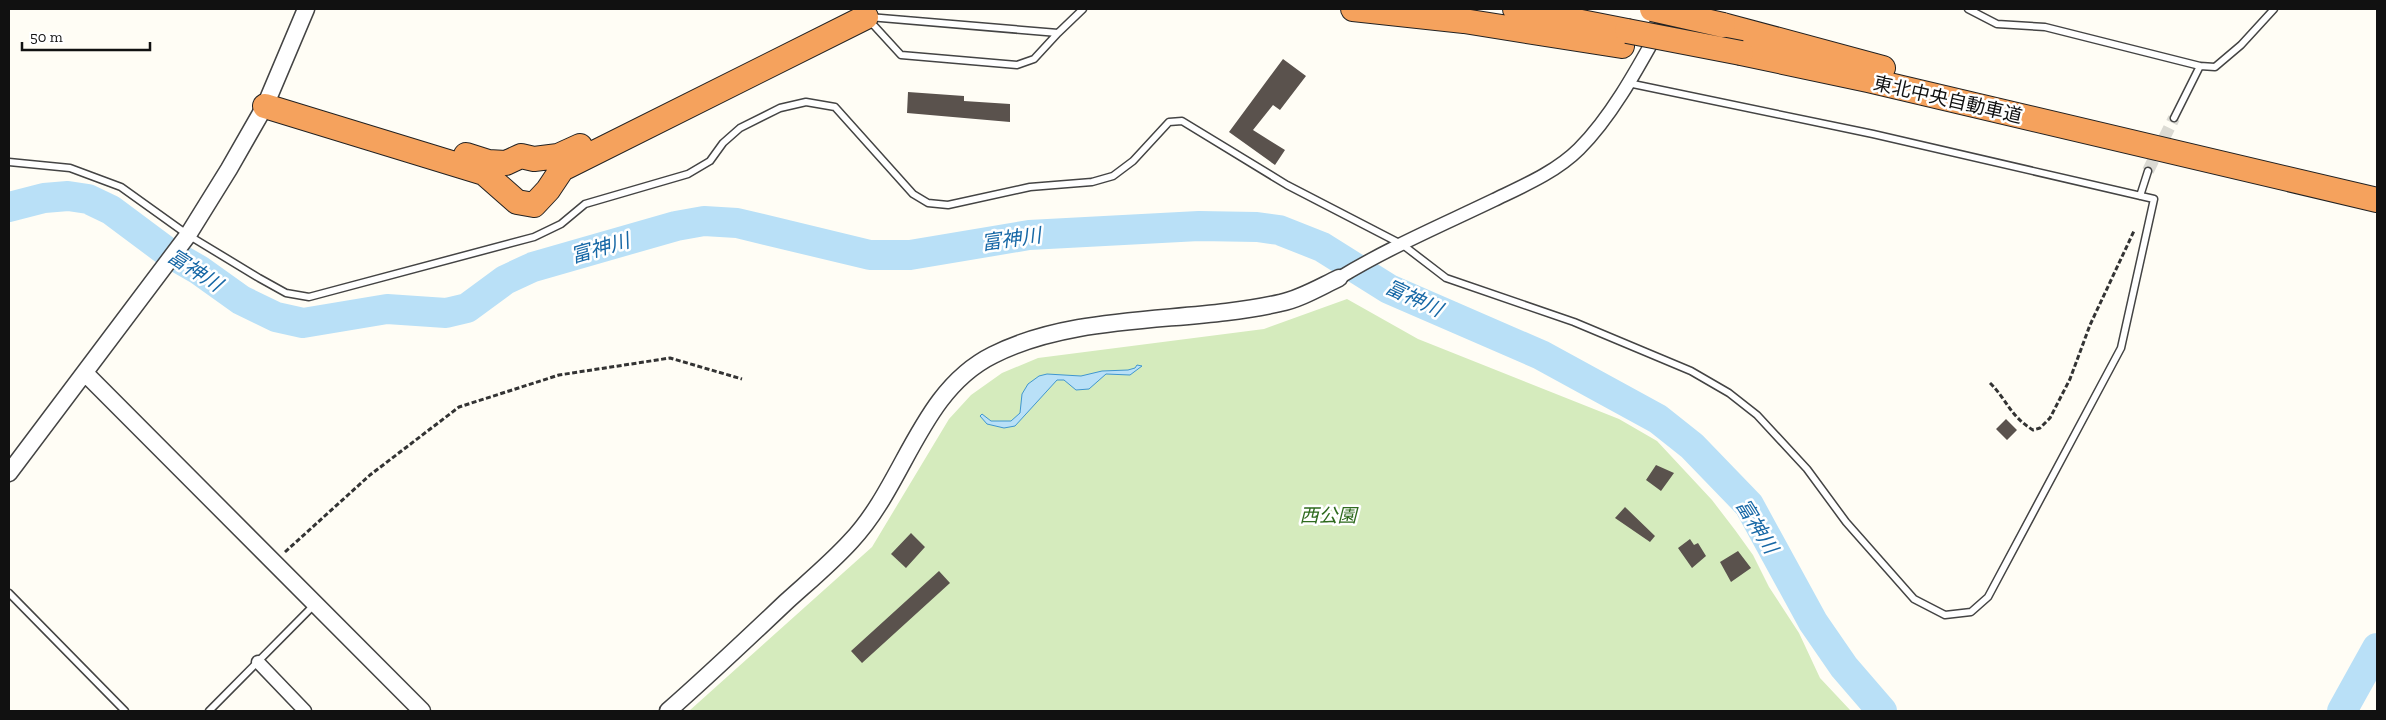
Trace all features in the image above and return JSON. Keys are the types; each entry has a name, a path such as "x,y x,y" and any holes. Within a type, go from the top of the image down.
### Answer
{"highway":[{"path":"1353,9 1625,38"},
{"name":"東北中央自動車道","path":"1515,9 1625,38 1868,80 2377,200"},
{"path":"1652,9 1723,25 1930,80 2018,116"},
{"path":"265,106 329,116 488,162 506,162 521,156 534,159 558,156 663,107 858,11"},
{"path":"265,106 484,173 516,202 534,205 548,190 562,169 858,11"}],"street":[{"path":"9,473 187,235 229,169 265,106 306,9"},
{"path":"668,711 852,541 882,501 928,418 956,381 991,356 1026,340 1072,330 1241,310 1283,303 1339,278 1375,256 1403,245 1550,170 1578,150 1594,132 1628,83 1670,9"},
{"path":"85,373 422,711"},
{"path":"258,662 305,711"}],"lane":[{"path":"858,11 901,55 1017,65 1034,59 1058,32 1083,9"},
{"path":"1968,9 1997,24 2045,27 2200,66 2215,67 2242,45 2274,9"},
{"path":"858,11 1058,32"},
{"path":"2174,118 2200,66"},
{"path":"9,162 70,168 121,188 187,235 286,293 309,297 534,237 561,224 586,204 688,174 710,161 723,143 740,128 780,108 806,102 835,108 913,194 928,204 948,205 1030,187 1092,182 1113,176 1133,161 1169,122 1182,120 1287,185 1403,245 1446,278 1574,322 1691,371 1729,393 1757,416 1807,469 1846,522 1914,599 1944,615 1971,612 1988,597 2121,348 2154,199 1873,134 1628,83"},
{"path":"2140,196 2148,171"},
{"path":"9,593 125,711"},
{"path":"209,711 316,604"}],"path":[{"path":"1990,383 2001,394 2019,421 2033,430 2040,428 2050,418 2070,379 2090,325 2136,228"},
{"path":"274,562 370,475 459,407 559,375 670,358 742,379"}],"green space":[{"name":"西公園","path":"1347,299 1418,339 1619,419 1657,441 1712,500 1753,555 1769,587 1799,633 1820,678 1851,711 689,711 872,547 949,419 971,395 1002,373 1038,358 1264,329"}],"water":[{"path":"1137,365 1142,366 1130,375 1106,374 1089,389 1076,390 1064,380 1057,380 1015,426 1004,428 987,424 980,416 982,414 991,421 1011,421 1020,413 1022,394 1028,384 1039,376 1047,374 1081,376 1102,371 1128,370 1135,368"}],"building":[{"path":"1283,59 1306,76 1280,110 1273,105 1253,130 1285,150 1275,165 1229,132"},
{"path":"908,92 964,96 964,101 1010,104 1010,122 907,113"},
{"path":"2006,419 2017,430 2007,440 1996,429"},
{"path":"1656,465 1674,473 1661,491 1646,480"},
{"path":"1625,507 1655,536 1650,542 1615,518"},
{"path":"911,533 925,547 906,568 891,554"},
{"path":"1690,539 1694,545 1698,543 1706,556 1692,568 1678,548"},
{"path":"1738,551 1751,568 1731,582 1720,562"},
{"path":"939,571 950,583 862,663 851,651"}],"waterway":[{"name":"富神川","path":"9,207 44,198 68,196 88,199 111,210 166,251 199,270 241,300 276,317 303,323 387,309 446,313 467,308 505,280 533,267 676,226 704,221 737,223 870,255 910,255 1029,235 1199,226 1257,227 1279,230 1322,247 1389,289 1541,355 1658,419 1692,446 1749,505 1813,622 1844,667 1882,711"},
{"path":"2342,711 2377,648"}],"tunnel":[{"path":"2148,171 2174,118"}]}
